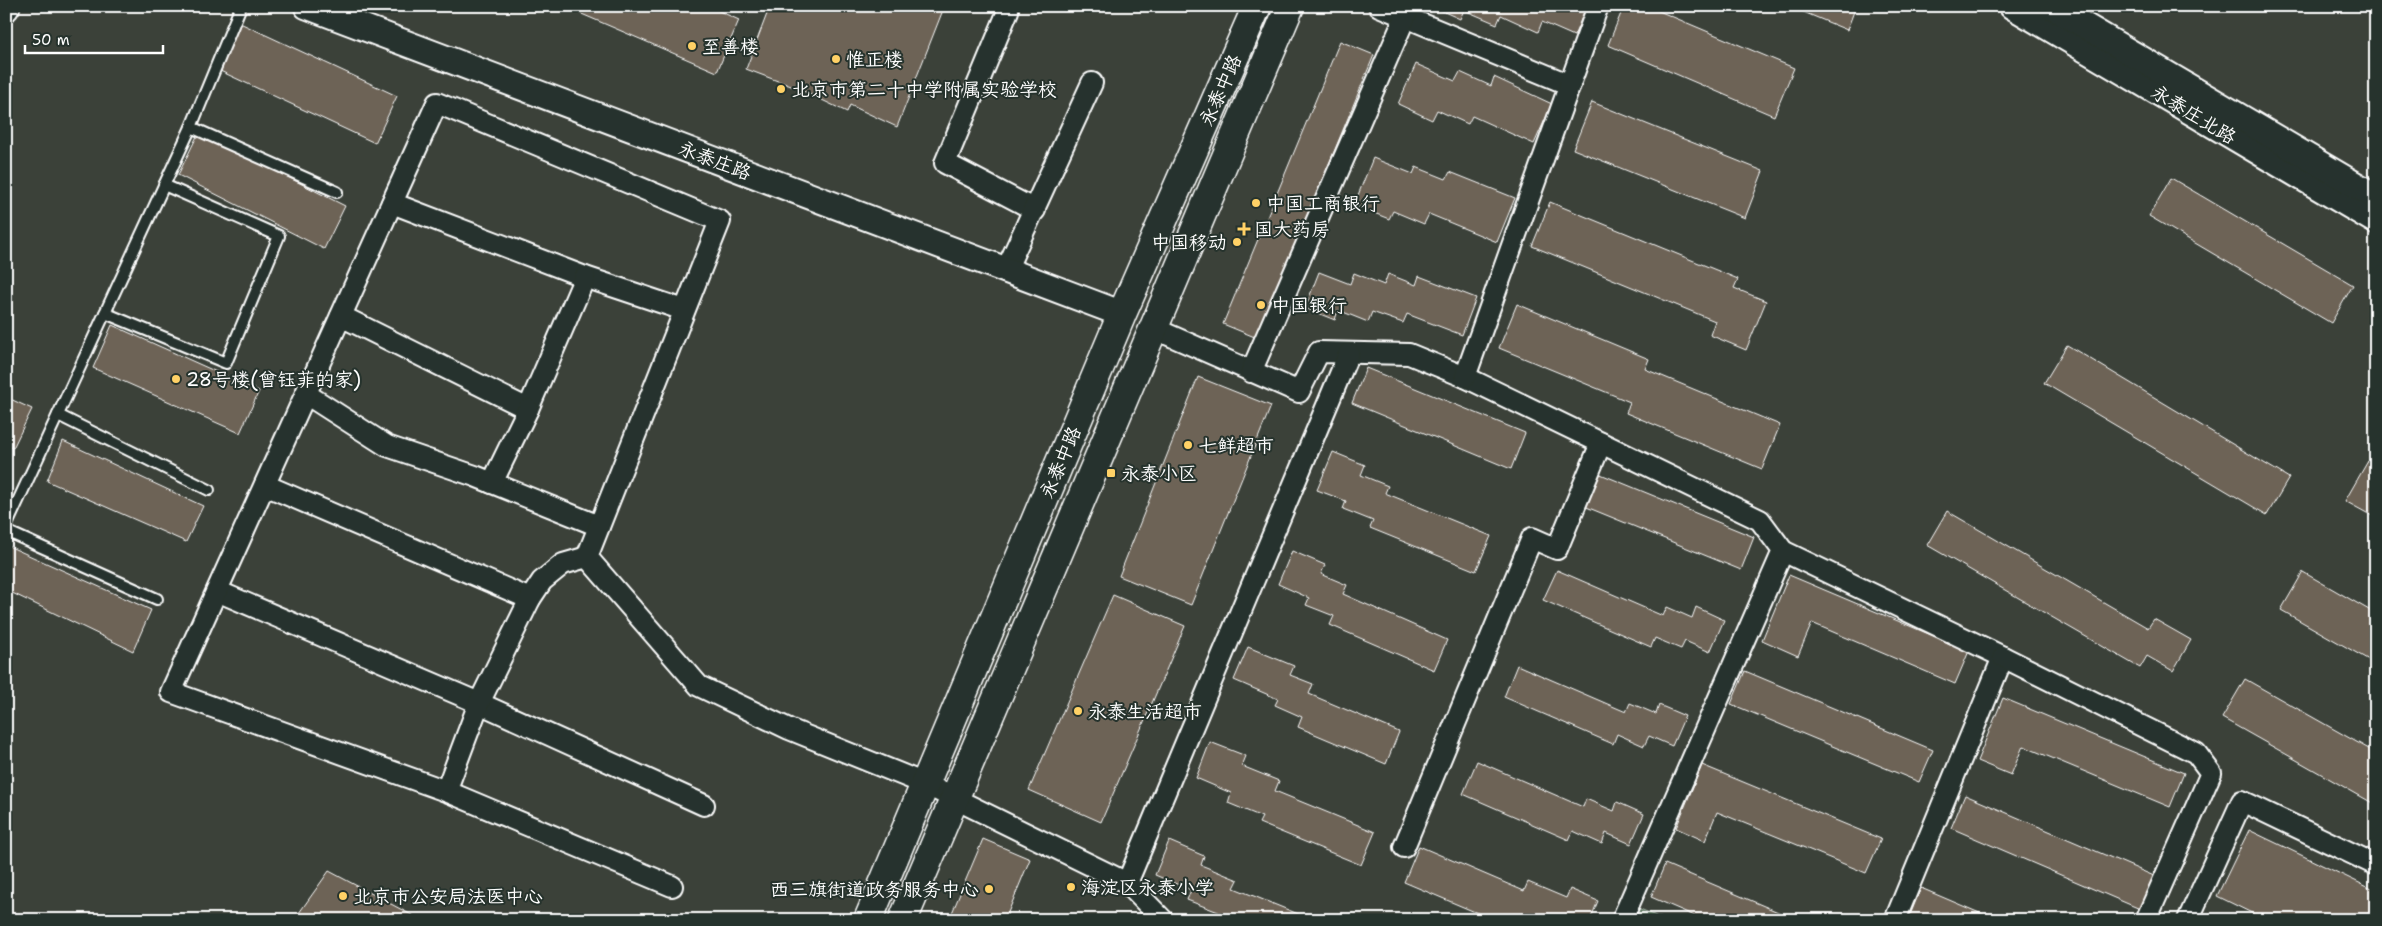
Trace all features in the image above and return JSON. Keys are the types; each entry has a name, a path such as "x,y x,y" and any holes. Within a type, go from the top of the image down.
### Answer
{"main road":[{"name":"永泰中路","path":"868,920 1122,314 1257,6"},
{"name":"永泰中路","path":"903,920 1152,328 1290,6"}],"street":[{"name":"永泰庄路","path":"307,6 1122,314"},
{"path":"1379,6 1407,12 1570,85"},
{"path":"1465,377 1598,6"},
{"name":"永泰庄北路","path":"2012,6 2376,221"},
{"name":"永泰庄北路","path":"2051,6 2376,197"},
{"path":"1008,11 945,164 1035,210"},
{"path":"1250,372 1407,12"},
{"path":"1006,270 1092,83"},
{"path":"586,557 720,221 437,103 171,692 446,791 672,886"},
{"path":"392,203 585,277 684,310"},
{"path":"492,483 528,409 585,277"},
{"path":"341,316 528,409"},
{"path":"1152,328 1299,392 1319,352 1409,354 1465,377 1760,520 1783,551 2003,656 2196,753 2211,773 2146,920"},
{"path":"1127,883 1349,353"},
{"path":"306,394 386,446 492,483 598,526"},
{"path":"1404,846 1532,538 1558,549 1601,443"},
{"path":"265,485 530,599"},
{"path":"1622,920 1783,551"},
{"path":"586,557 699,686 789,729 925,784 954,800 1127,883 1163,920"},
{"path":"446,791 479,703 530,599 542,581 563,564 586,557"},
{"path":"217,591 479,703 704,805"},
{"path":"1895,920 2003,656"},
{"path":"2188,920 2242,801 2376,865"}],"lane":[{"path":"157,599 6,529 191,127 240,6"},
{"path":"191,127 337,192"},
{"path":"105,313 226,363 279,236 164,185"},
{"path":"58,415 209,490"}],"green space":[{"path":"1638,908 1665,920 1633,920"}],"building":[{"name":"至善楼","path":"581,6 708,6 739,20 717,72 577,12"},
{"name":"惟正楼","path":"770,6 937,6 943,10 897,127 850,105 847,112 799,89 746,69"},
{"path":"1431,6 1587,6 1574,36 1542,22 1538,32 1501,15 1497,24 1464,10 1460,19"},
{"path":"1624,6 1647,6 1794,68 1774,116 1608,45"},
{"path":"1789,6 1856,6 1847,30"},
{"path":"240,23 397,96 375,143 218,70"},
{"path":"1340,41 1374,55 1257,338 1223,324"},
{"path":"1416,64 1455,81 1460,72 1491,86 1494,77 1552,104 1534,144 1472,116 1468,124 1437,110 1432,120 1398,104"},
{"path":"1592,102 1763,171 1745,218 1573,149"},
{"path":"199,132 345,206 324,249 178,175"},
{"path":"1373,158 1413,174 1416,167 1446,179 1450,172 1515,198 1497,242 1429,214 1424,224 1393,211 1389,219 1354,205"},
{"path":"2171,178 2353,285 2331,323 2149,216"},
{"path":"1550,202 1738,279 1734,288 1766,301 1746,350 1710,335 1715,321 1532,246"},
{"path":"1319,272 1350,284 1354,273 1384,285 1388,274 1416,285 1419,276 1476,298 1462,335 1407,314 1403,323 1372,312 1368,322 1338,310 1335,320 1305,308"},
{"path":"1517,304 1649,359 1645,369 1780,425 1762,469 1626,413 1630,402 1499,348"},
{"name":"28号楼(曾钰菲的家)","path":"112,325 259,391 240,433 93,368"},
{"path":"2067,345 2289,478 2267,515 2044,383"},
{"path":"1366,368 1525,433 1511,469 1352,403"},
{"path":"1198,377 1271,406 1191,605 1119,576"},
{"path":"6,397 32,409 13,448 6,445"},
{"path":"63,441 203,506 186,542 47,481"},
{"path":"1333,452 1365,465 1361,475 1388,486 1385,493 1491,536 1476,571 1370,528 1373,521 1343,509 1346,501 1317,490"},
{"path":"2368,461 2376,466 2376,518 2345,501"},
{"path":"1598,473 1754,537 1741,570 1584,506"},
{"path":"1947,511 2148,628 2154,619 2191,640 2173,671 2147,656 2140,668 1927,545"},
{"path":"6,545 151,610 133,651 6,590"},
{"path":"1292,551 1325,565 1321,574 1347,585 1343,594 1447,640 1434,670 1330,625 1334,616 1306,605 1309,598 1278,584"},
{"path":"1557,570 1663,616 1667,607 1692,618 1696,607 1724,620 1710,652 1685,641 1681,649 1655,638 1651,647 1543,600"},
{"path":"2303,572 2376,614 2376,664 2281,610"},
{"path":"1789,575 1969,651 1955,684 1812,623 1798,656 1762,640"},
{"path":"1113,595 1185,626 1101,822 1029,790"},
{"path":"1248,647 1294,666 1290,675 1313,684 1309,694 1399,732 1386,764 1298,727 1302,717 1275,705 1278,699 1234,680"},
{"path":"1517,665 1626,712 1630,703 1656,714 1659,705 1685,716 1672,746 1649,736 1644,746 1617,734 1613,744 1504,697"},
{"path":"1745,671 1933,750 1919,782 1731,704"},
{"path":"2245,679 2376,753 2376,805 2222,718"},
{"path":"2003,698 2184,773 2170,807 2023,746 2011,775 1977,761"},
{"path":"1210,742 1246,756 1242,766 1279,781 1275,791 1375,832 1361,865 1259,823 1262,817 1228,803 1231,793 1196,778"},
{"path":"1477,761 1583,807 1586,799 1614,811 1617,802 1644,814 1631,844 1606,833 1602,844 1573,831 1569,840 1463,794"},
{"path":"1702,765 1881,839 1866,873 1717,812 1705,841 1676,828"},
{"path":"1965,795 2154,876 2140,909 1951,828"},
{"path":"2249,830 2376,891 2376,920 2266,920 2217,896"},
{"name":"西三旗街道政务服务中心","path":"983,839 1030,859 1005,920 949,920"},
{"path":"1169,841 1204,856 1201,865 1238,880 1234,888 1313,920 1218,920 1221,913 1187,900 1191,890 1155,875"},
{"path":"1419,846 1524,891 1528,882 1566,898 1570,889 1598,901 1590,920 1526,920 1513,914 1511,920 1494,920 1404,882"},
{"path":"1665,864 1797,920 1704,920 1651,897"},
{"name":"北京市公安局法医中心","path":"329,871 421,920 294,920"},
{"path":"1921,888 1996,920 1908,920"}],"place":[{"name":"至善楼","path":"692,46"},
{"name":"惟正楼","path":"836,59"},
{"name":"北京市第二十中学附属实验学校","path":"781,89"},
{"name":"中国工商银行","path":"1256,203"},
{"name":"国大药房","path":"1244,229"},
{"name":"中国移动","path":"1237,242"},
{"name":"中国银行","path":"1261,305"},
{"name":"28号楼(曾钰菲的家)","path":"176,379"},
{"name":"七鲜超市","path":"1188,445"},
{"name":"永泰小区","path":"1111,473"},
{"name":"永泰生活超市","path":"1078,711"},
{"name":"海淀区永泰小学","path":"1071,887"},
{"name":"西三旗街道政务服务中心","path":"989,889"},
{"name":"北京市公安局法医中心","path":"343,896"}]}
